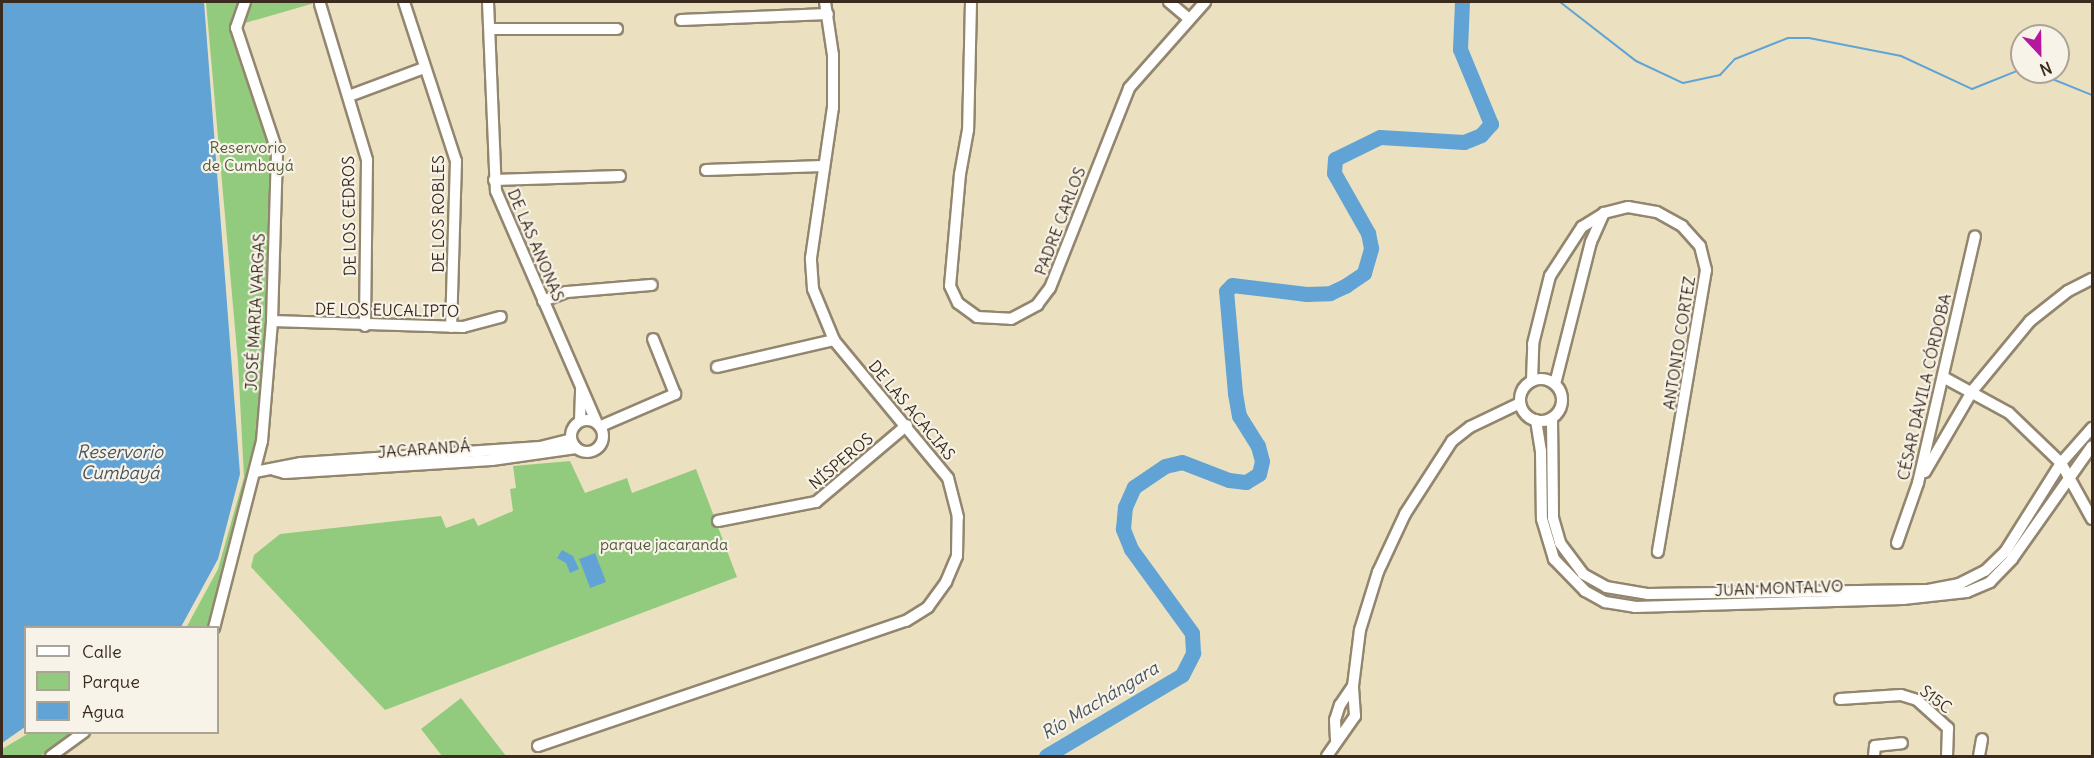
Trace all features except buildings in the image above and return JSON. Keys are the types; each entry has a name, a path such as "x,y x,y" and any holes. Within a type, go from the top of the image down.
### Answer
{"street":[{"name":"JOSÉ MARIA VARGAS","path":"214,626 262,441 272,321 277,151 236,28 235,20 245,2"},
{"name":"DE LOS ROBLES","path":"404,2 456,161 451,327"},
{"name":"DE LAS ANONAS","path":"488,2 491,29 494,180 504,214 598,424"},
{"name":"DE LAS ACACIAS","path":"538,746 906,621 928,607 946,582 957,556 958,517 948,478 907,425 834,340 811,273 823,166 833,108 833,55 825,2"},
{"name":"PADRE CARLOS","path":"971,2 968,130 958,185 950,286 958,303 977,317 989,319 1020,316 1037,305 1050,288 1129,88 1204,2"},
{"path":"1169,2 1189,19"},
{"name":"DE LOS CEDROS","path":"320,4 367,160 364,326"},
{"path":"681,20 828,14"},
{"path":"491,29 616,29"},
{"path":"349,96 424,68"},
{"path":"706,170 823,166"},
{"path":"494,180 620,176"},
{"name":"ANTONIO CORTEZ","path":"1605,213 1628,207 1657,212 1682,226 1700,246 1706,270 1658,552"},
{"path":"1532,381 1533,344 1550,276 1581,227 1605,213"},
{"path":"1555,384 1591,242 1605,213"},
{"name":"CÉSAR DÁVILA CÓRDOBA","path":"1897,543 1918,483 1975,237"},
{"path":"1918,483 1972,390 2030,321 2068,291 2092,279"},
{"path":"543,300 572,291 652,285"},
{"name":"DE LOS EUCALIPTO","path":"272,321 364,326 451,327 501,317"},
{"path":"580,421 598,424 675,394 653,339"},
{"path":"717,368 834,340"},
{"path":"1943,377 1972,390 2009,413 2061,463 2092,519"},
{"path":"1548,380 1555,384 1562,398 1552,418 1536,420 1523,411 1520,403 1522,390 1532,381 1548,380"},
{"path":"581,386 580,421 572,428 573,443 596,450 603,438 598,424"},
{"path":"1336,740 1347,732 1355,716 1353,686 1360,630 1378,572 1432,466 1452,441 1470,427 1520,403"},
{"name":"JUAN MONTALVO","path":"1552,418 1553,518 1560,543 1583,574 1606,587 1648,594 1916,594 1959,584 1985,571 2005,552 2061,463 2092,428"},
{"name":"JUAN MONTALVO","path":"1536,420 1545,538 1565,574 1605,602 1635,607 1967,592 1990,582 2012,559 2092,446"},
{"name":"NÍSPEROS","path":"718,521 816,502 907,425"},
{"name":"JACARANDÁ","path":"255,472 274,470 285,473 392,462 492,460 573,443"},
{"path":"1328,756 1336,740 1337,712 1353,686"},
{"name":"S15C","path":"1840,699 1901,695 1917,700 1948,728 1947,756"},
{"path":"51,756 65,752 82,734"},
{"path":"1980,756 1982,739"},
{"path":"1874,756 1875,746 1902,743"}],"green space":[{"name":"Reservorio de Cumbayá","path":"206,2 241,2 230,22 274,153 272,397 250,502 211,626 187,626 218,569 244,477 238,362"},
{"path":"249,2 318,2 238,25"},
{"name":"parque jacaranda","path":"570,461 585,493 627,478 632,493 696,469 737,577 385,710 251,567 254,555 280,534 441,516 446,528 474,518 478,526 513,511 510,489 516,488 513,466"},
{"path":"461,698 506,756 442,756 421,729"},
{"path":"27,734 71,734 40,756 2,756 2,749"}],"water":[{"name":"Reservorio Cumbayá","path":"2,2 204,2 240,474 218,559 182,626 24,626 24,728 2,743"},
{"path":"562,550 573,556 579,569 570,573 566,563 557,558"},
{"path":"595,553 606,582 590,588 579,559"}],"waterway":[{"name":"Río Machángara","path":"1046,756 1182,675 1193,653 1192,633 1131,549 1123,529 1125,507 1134,487 1165,466 1182,462 1229,480 1246,482 1259,474 1262,461 1258,446 1239,416 1226,291 1232,285 1306,294 1330,293 1345,286 1364,273 1371,248 1368,233 1334,173 1335,159 1380,137 1464,142 1481,135 1491,124 1460,49 1462,2"},
{"path":"1560,2 1636,61 1683,83 1720,75 1735,59 1788,38 1809,38 1901,56 1972,89 2010,74"},
{"path":"2065,84 2092,95"}]}
